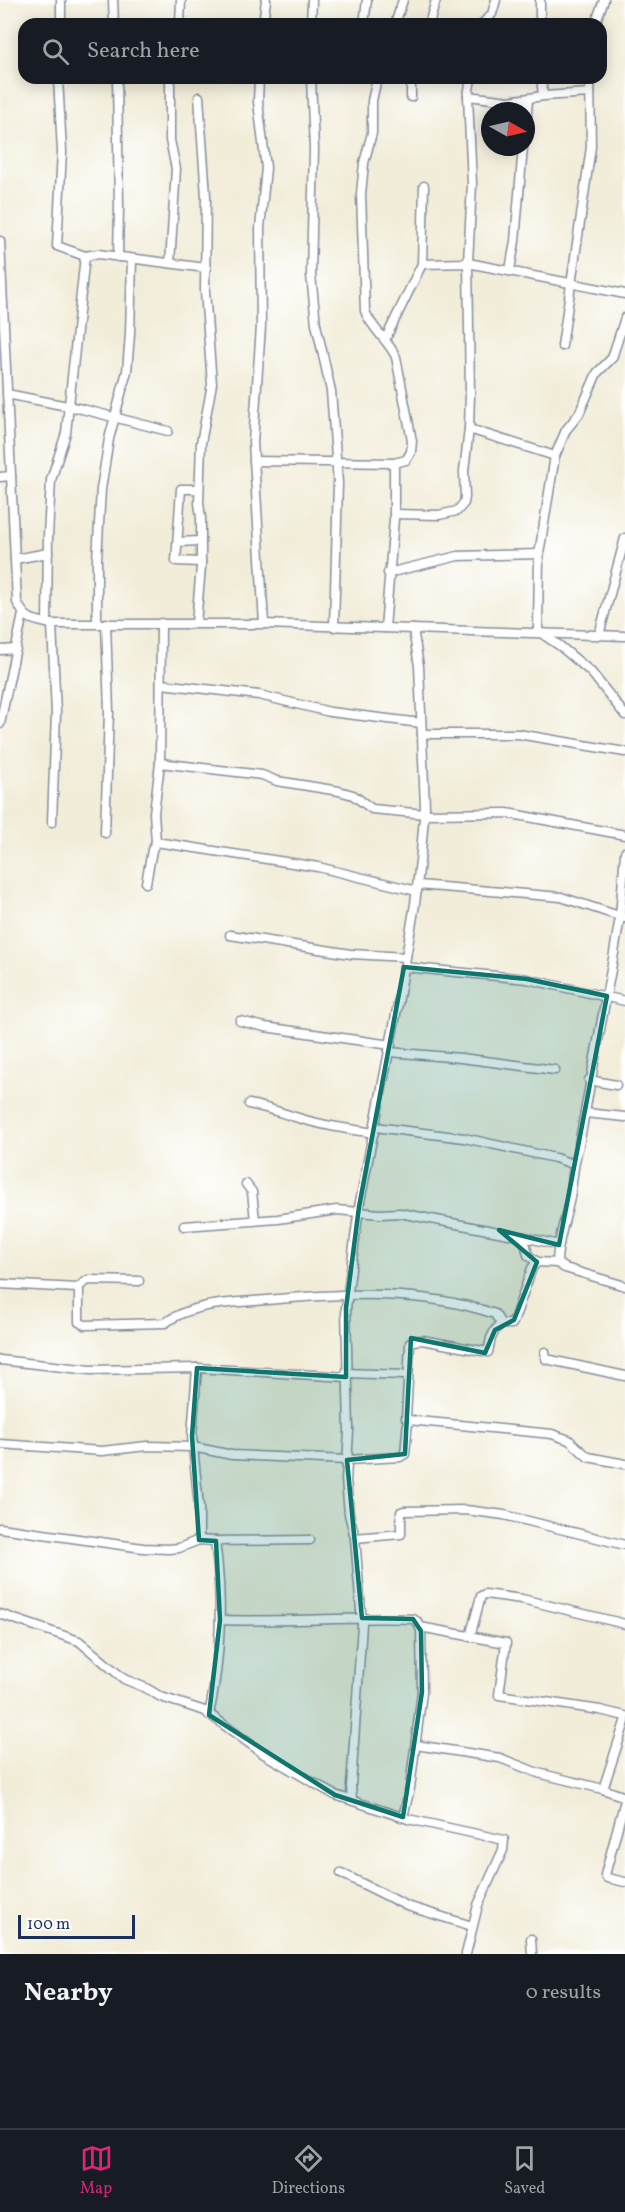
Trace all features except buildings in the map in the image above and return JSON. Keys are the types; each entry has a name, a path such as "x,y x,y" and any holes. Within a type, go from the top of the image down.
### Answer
{"street":[{"path":"61,0 61,18"},
{"path":"113,0 114,18"},
{"path":"180,18 181,0"},
{"path":"264,18 266,0"},
{"path":"311,18 312,0"},
{"path":"365,18 368,0"},
{"path":"397,18 404,0"},
{"path":"431,18 436,0"},
{"path":"488,18 492,14 496,0"},
{"path":"540,0 540,18"},
{"path":"596,18 604,0"},
{"path":"58,84 62,151 57,246 85,256 98,254 206,268"},
{"path":"117,84 118,257"},
{"path":"170,84 170,140 176,176 170,263"},
{"path":"259,84 258,102 266,168 260,228 261,326 253,429 264,624"},
{"path":"311,84 314,157 311,275 316,324 331,391 337,461 334,627"},
{"path":"254,461 394,463 406,460 411,452 412,441 396,357 368,319 365,311 361,194 363,163 372,133 372,101 376,84"},
{"path":"411,84 411,97"},
{"path":"394,514 439,515 457,511 464,503 469,429 471,339 468,263 472,184 468,96 470,84"},
{"path":"542,84 543,96"},
{"path":"562,346 591,147 590,84"},
{"path":"468,96 509,101 590,93"},
{"path":"196,623 201,562 199,489 201,443 212,384 211,353 207,339 204,253 206,196 199,97"},
{"path":"510,270 515,241 522,156"},
{"path":"385,340 422,264 424,186"},
{"path":"0,241 3,381 7,394 17,603 23,614 35,621 50,623 264,624 625,636"},
{"path":"52,822 56,713 48,553 51,480 66,433 85,256"},
{"path":"105,833 109,712 97,559 101,489 114,417 127,371 132,259"},
{"path":"422,264 468,263 625,294"},
{"path":"538,632 539,554 555,456 566,430 579,414 597,373 612,358 625,318"},
{"path":"7,394 168,431"},
{"path":"469,429 555,456"},
{"path":"384,628 394,514 394,463"},
{"path":"0,477 11,476"},
{"path":"199,489 182,489 176,561 201,562"},
{"path":"599,634 625,538"},
{"path":"178,542 200,541"},
{"path":"15,559 48,553"},
{"path":"388,573 458,556 539,554"},
{"path":"0,723 23,614"},
{"path":"147,883 152,850 156,842 154,813 160,763 161,623"},
{"path":"352,1800 362,1618 355,1538 349,1514 346,1480 349,1411 346,1375 348,1295 358,1210 406,957 417,888 425,814 419,666 413,629"},
{"path":"538,632 560,646 591,672 625,715"},
{"path":"0,650 16,649"},
{"path":"161,684 259,695 330,712 421,723"},
{"path":"422,734 518,734 625,752"},
{"path":"160,763 262,775 286,783 339,791 353,795 372,809 425,814 507,813 625,835"},
{"path":"156,842 308,865 417,888 561,897 622,918"},
{"path":"557,1263 570,1195 573,1164 585,1113 622,918 625,852"},
{"path":"230,935 351,954 406,957"},
{"path":"404,967 527,980 625,1000"},
{"path":"240,1021 390,1048 555,1070"},
{"path":"590,1080 616,1085"},
{"path":"249,1104 273,1108 294,1117 330,1126 464,1138 573,1164"},
{"path":"585,1113 625,1117"},
{"path":"246,1184 252,1192 255,1221"},
{"path":"184,1226 278,1219 337,1210 358,1210 430,1217 559,1245"},
{"path":"524,1237 528,1255 537,1262 557,1263 565,1268 625,1286"},
{"path":"0,1444 102,1450 147,1446 193,1447 232,1455 347,1460 403,1456 408,1420 407,1377 410,1343 422,1340 488,1352 495,1330 501,1324 512,1324 532,1268 537,1262"},
{"path":"0,1284 77,1288 88,1280 139,1281"},
{"path":"77,1288 79,1291 79,1322 85,1325 165,1323 174,1316 186,1312 242,1301 348,1295 441,1300 495,1314 501,1324"},
{"path":"545,1352 546,1359 625,1376"},
{"path":"0,1360 90,1370 196,1368 346,1375 404,1375 407,1377"},
{"path":"196,1368 192,1436 199,1507 199,1540"},
{"path":"408,1420 552,1434 569,1440 588,1456 625,1464"},
{"path":"355,1538 401,1534 401,1512 404,1511 466,1510 504,1515 625,1545"},
{"path":"0,1528 143,1548 179,1548 199,1540 310,1540"},
{"path":"209,1715 216,1676 220,1620 215,1540"},
{"path":"470,1637 481,1596 485,1594 522,1599 625,1624"},
{"path":"0,1614 74,1638 124,1679 161,1697 195,1707 264,1754 335,1795 403,1817 504,1840 503,1850 478,1905 466,1954"},
{"path":"220,1620 362,1618 412,1619 418,1622 422,1692 416,1745 403,1817"},
{"path":"420,1627 506,1643 499,1695 600,1710 625,1716"},
{"path":"603,1789 625,1722"},
{"path":"416,1745 500,1758 551,1777 603,1789 625,1799 605,1875 608,1878 625,1882"},
{"path":"341,1874 407,1906 472,1926"},
{"path":"531,1939 532,1954"}],"highlighted area":[{"path":"404,967 527,979 607,996 559,1245 499,1230 537,1262 514,1320 495,1330 485,1353 411,1338 405,1454 347,1460 362,1618 413,1619 421,1631 422,1692 403,1817 335,1795 209,1715 220,1620 216,1541 199,1540 192,1436 197,1368 346,1377 346,1308 359,1207"}]}
